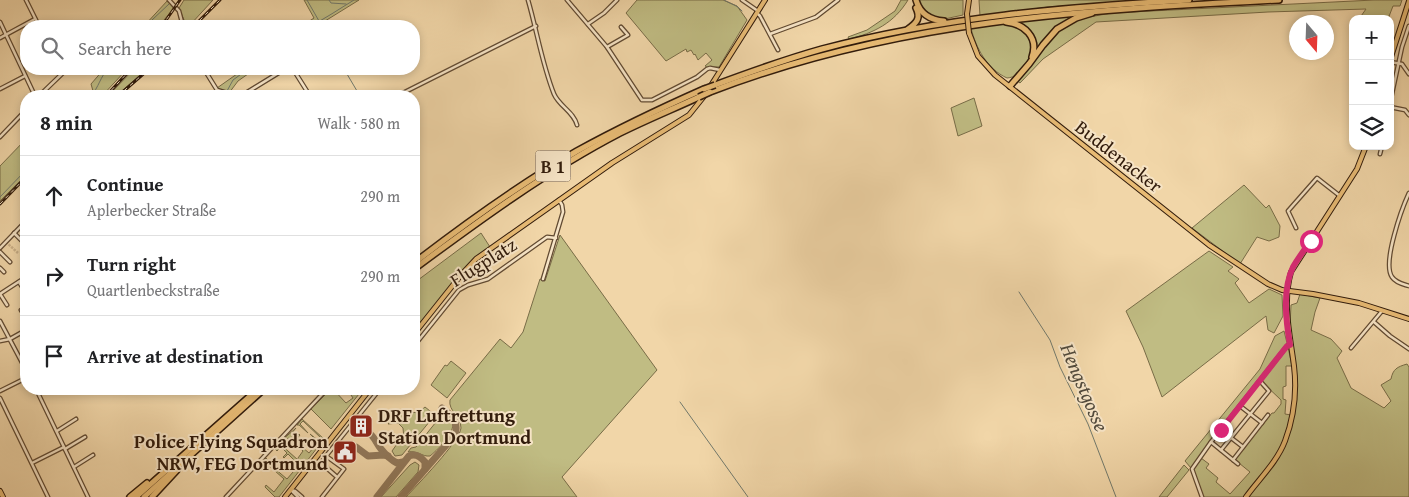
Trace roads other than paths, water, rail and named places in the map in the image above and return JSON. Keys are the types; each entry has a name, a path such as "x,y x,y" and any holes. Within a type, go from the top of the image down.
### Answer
{"highway":[{"path":"915,0 928,17 939,21 955,22"},
{"path":"906,31 914,26 919,18 915,0"},
{"name":"B 1","path":"420,259 509,194 576,153 636,120 715,85 764,67 810,53 955,22 1056,10 1189,0"},
{"name":"B 1","path":"420,265 482,219 556,170 620,133 710,92 763,72 850,47 926,32 1001,21 1099,10 1279,0"},
{"path":"1009,85 1029,64 1043,44 1057,29 1076,18 1099,10"},
{"path":"1001,21 1015,23 1025,28 1030,34 1034,45 1029,61 1009,85"},
{"path":"136,497 251,395"},
{"path":"144,497 257,395"},
{"path":"152,497 192,452"},
{"path":"130,497 166,470"}],"main road":[{"path":"420,326 465,270 492,248 626,153 689,115 698,105 765,0"},
{"name":"Buddenacker","path":"968,0 967,14 972,45 980,59 990,70 1209,245 1268,284 1287,290 1335,298 1409,319"},
{"path":"1390,60 1409,1"},
{"path":"1246,497 1277,456 1289,429 1295,389 1288,328 1287,290 1289,278 1295,264 1357,169 1364,150"},
{"path":"285,497 365,395"},
{"path":"0,491 3,497"}],"street":[{"path":"26,0 35,19"},
{"path":"168,0 179,11 181,20"},
{"path":"528,0 554,95 575,118 577,125"},
{"path":"566,0 607,47 640,97 645,101 652,100 693,79 707,69 720,70"},
{"path":"588,24 618,0"},
{"path":"742,0 760,16 778,50"},
{"path":"770,34 816,17 838,0"},
{"path":"0,22 20,65"},
{"path":"408,90 536,26"},
{"path":"1394,83 1409,26"},
{"path":"0,38 20,27"},
{"path":"607,47 628,35 621,27"},
{"path":"1394,62 1402,64 1409,74"},
{"path":"45,90 59,75"},
{"path":"208,75 217,90"},
{"path":"251,90 274,75"},
{"path":"297,75 306,90"},
{"path":"0,89 25,76 32,90"},
{"path":"1394,108 1405,110 1409,115"},
{"path":"0,137 20,116"},
{"path":"1380,154 1381,150"},
{"path":"1296,228 1288,211 1317,178 1340,196"},
{"path":"1409,193 1399,217 1389,268 1393,278 1409,286"},
{"path":"544,278 564,210 559,200"},
{"path":"0,248 20,226"},
{"path":"14,233 20,238"},
{"name":"Flugplatz","path":"420,339 459,290 488,279 547,237 556,238"},
{"path":"0,252 10,262"},
{"path":"0,268 4,272"},
{"path":"8,305 0,294 19,282"},
{"path":"1351,348 1382,310"},
{"path":"0,321 20,358"},
{"path":"1374,322 1409,349"},
{"path":"0,341 10,339 20,333"},
{"path":"1202,497 1192,471 1211,442 1287,346 1290,345"},
{"path":"0,390 20,381"},
{"path":"1221,450 1269,391 1260,381"},
{"path":"39,395 88,497"},
{"path":"226,497 321,395"},
{"path":"338,477 321,463 375,395"},
{"path":"0,398 48,497"},
{"path":"1240,406 1262,423"},
{"path":"1233,460 1268,415"},
{"path":"56,431 76,418"},
{"path":"1221,430 1243,447"},
{"path":"32,463 85,437"},
{"path":"1211,442 1238,464"},
{"path":"74,467 93,455"},
{"path":"322,497 344,469 326,456"},
{"path":"291,490 298,497"},
{"path":"291,490 302,497"}],"waterway":[{"path":"307,0 318,20"},
{"path":"329,0 331,3 346,4"},
{"path":"321,20 354,0"},
{"path":"724,0 742,11"},
{"path":"152,20 169,4"},
{"path":"95,90 103,75"},
{"path":"228,90 233,80 240,75"},
{"path":"348,75 356,90"},
{"path":"0,197 20,176"},
{"name":"Hengstgosse","path":"1019,292 1050,340 1060,367 1088,424 1116,497"},
{"path":"680,402 748,497"}],"tunnel":[{"path":"6,242 18,253"}],"railway":[{"path":"166,20 180,0"},
{"path":"200,20 220,0"},
{"path":"112,90 125,75"},
{"path":"125,90 142,75"},
{"path":"0,204 20,183"}],"place":[{"name":"DRF Luftrettung Station Dortmund","path":"361,426"},
{"name":"Police Flying Squadron NRW, FEG Dortmund","path":"345,452"}]}
